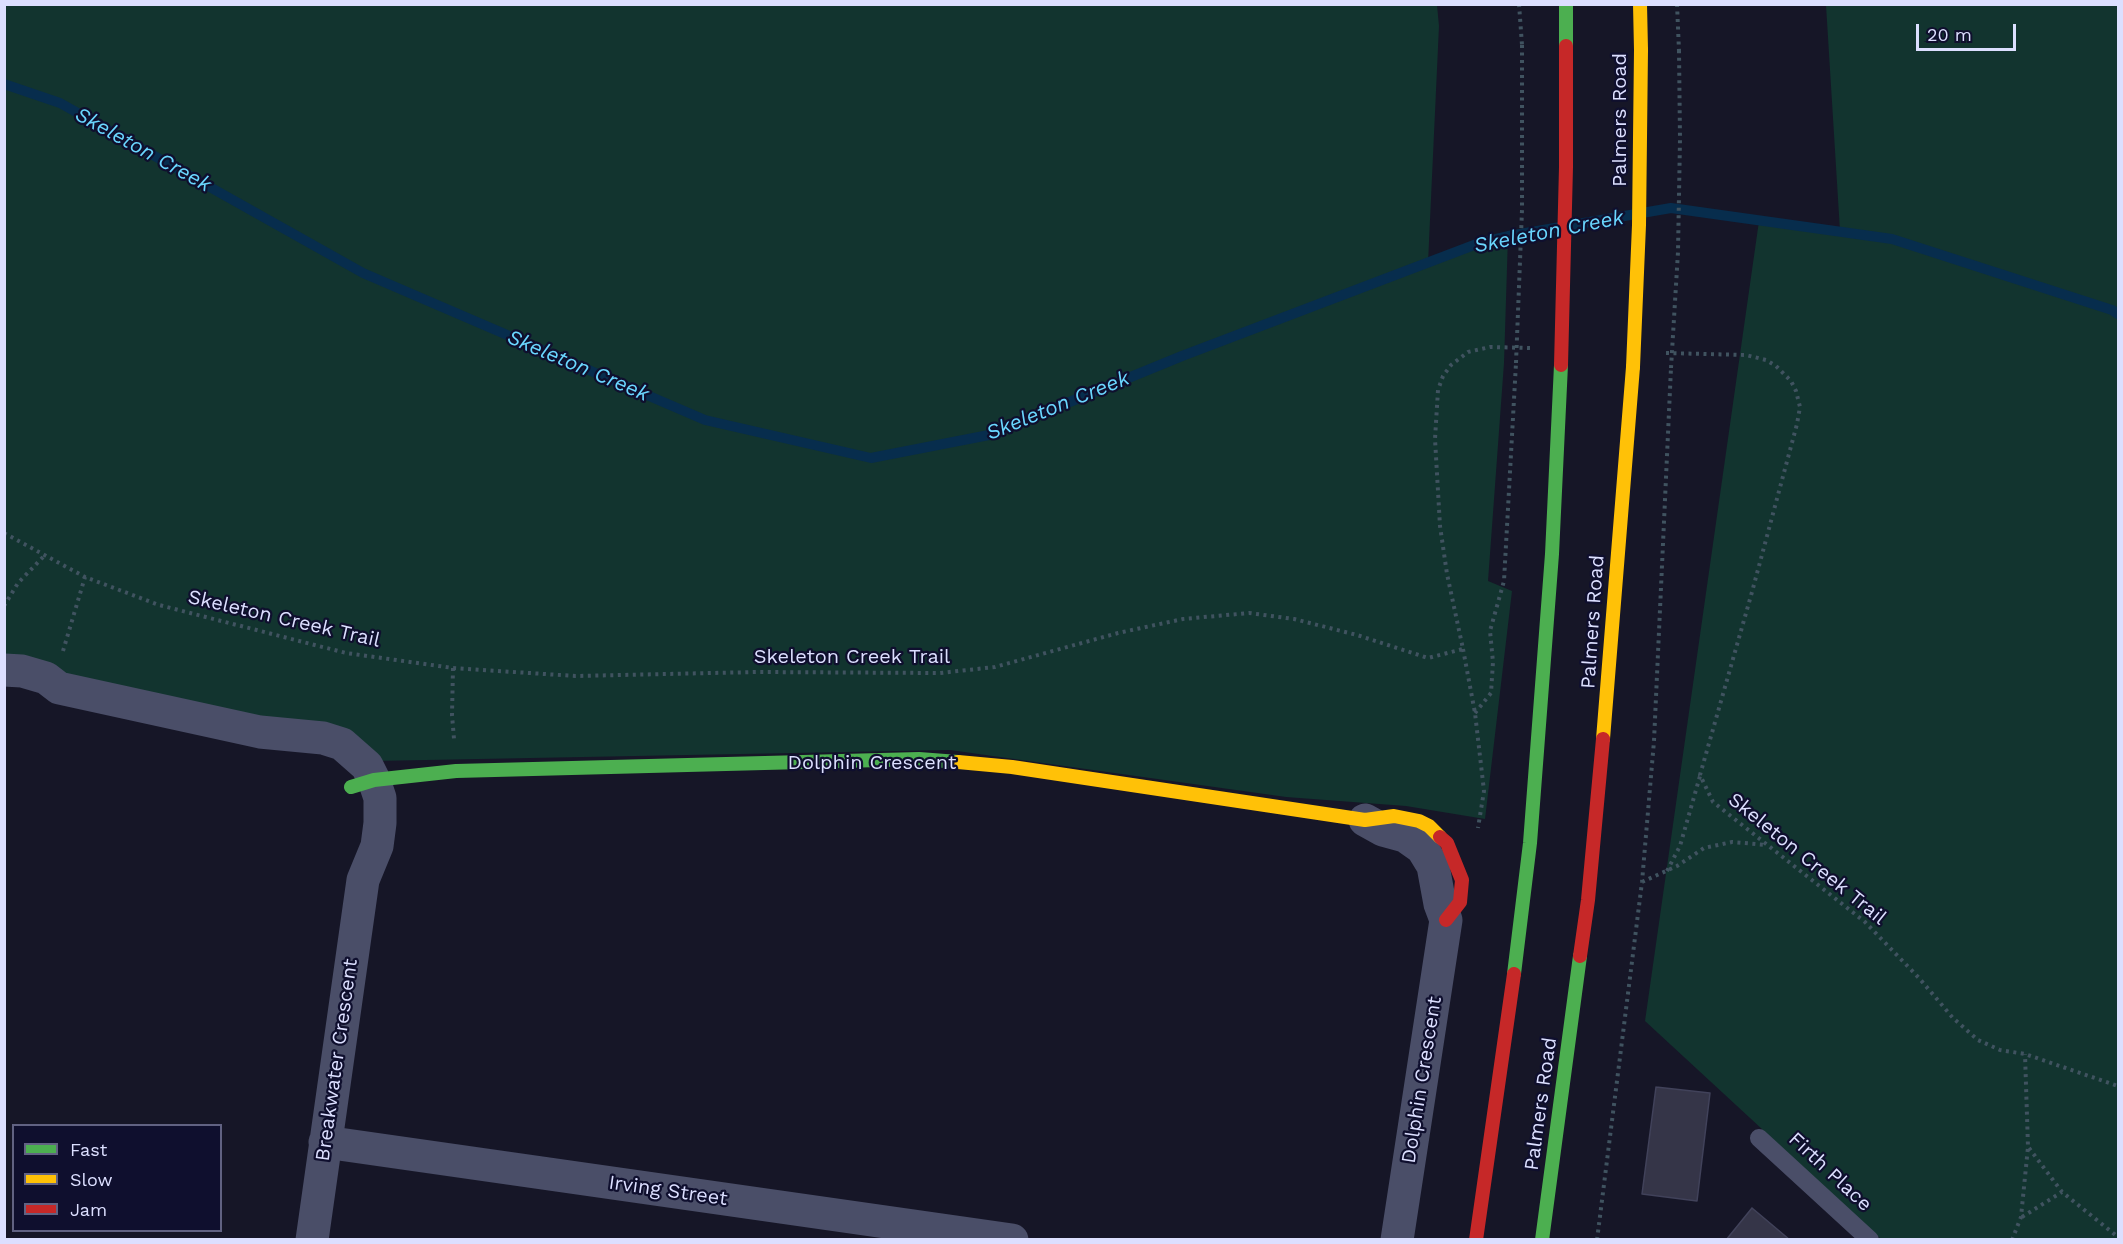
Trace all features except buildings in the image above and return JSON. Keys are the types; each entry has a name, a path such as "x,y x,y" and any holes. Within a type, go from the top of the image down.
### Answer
{"main road":[{"path":"1476,1239 1516,963 1530,843 1552,554 1561,364 1566,167 1566,4"},
{"name":"Palmers Road","path":"1542,1239 1588,900 1608,687 1614,580 1633,367 1639,225 1640,4"},
{"name":"Dolphin Crescent","path":"363,784 456,771 919,759 1012,767 1365,820 1395,816 1419,821 1439,834 1451,852 1462,880 1460,902 1446,920"}],"street":[{"name":"Breakwater Crescent","path":"4,670 22,671 46,678 59,688 260,732 323,738 342,744 367,766 363,784 380,798 380,823 376,846 363,880 312,1239"},
{"name":"Breakwater Crescent","path":"4,691 48,691 59,688"},
{"name":"Dolphin Crescent","path":"1365,820 1383,830 1405,836 1422,848 1433,866 1440,904 1446,920 1397,1239"},
{"name":"Irving Street","path":"325,1142 1012,1239"}],"lane":[{"name":"Firth Place","path":"1759,1138 1870,1239"}],"path":[{"path":"1475,713 1491,693 1490,631 1504,581 1522,210 1522,45 1519,4"},
{"path":"1597,1239 1642,882 1654,741 1678,252 1680,139 1677,4"},
{"path":"1437,405 1435,439 1440,526 1447,574 1475,713 1484,792 1479,826 1470,839 1451,852"},
{"path":"1667,871 1680,846 1797,424"},
{"name":"Skeleton Creek Trail","path":"4,533 85,578 159,605 346,653 453,668 575,676 758,672 940,673 995,667 1118,633 1183,619 1249,613 1294,619 1357,635 1428,658 1463,649"},
{"path":"4,606 18,583 45,555"},
{"path":"59,688 62,655 85,578"},
{"name":"Skeleton Creek Trail","path":"1700,775 1713,801 1864,922 1919,978 1953,1018 1978,1040 2000,1050 2025,1054 2118,1086"},
{"path":"1642,882 1667,871 1704,848 1732,842 1767,845"},
{"path":"2012,1239 2021,1217 2028,1147 2025,1054"},
{"path":"2028,1147 2062,1192 2118,1237"},
{"path":"2021,1217 2062,1192"}],"green space":[{"path":"5,5 1437,5 1439,26 1428,263 1482,242 1508,236 1504,363 1488,581 1512,591 1485,819 1406,806 1286,797 950,750 374,761 5,659"},
{"path":"1826,5 2118,5 2118,1239 1881,1239 1645,1021 1759,221 1840,231"}],"waterway":[{"name":"Skeleton Creek","path":"4,84 60,103 363,273 705,420 871,458 989,435 1182,356 1482,242 1671,208 1892,239 2112,310 2118,314"}],"traffic: fast":[{"path":"1566,4 1566,46"},
{"path":"1514,974 1530,843 1552,554 1561,365"},
{"path":"351,787 374,780 456,771 919,759 958,762"},
{"path":"1542,1240 1580,956"}],"traffic: slow":[{"path":"1640,4 1641,50"},
{"path":"1633,367 1639,225 1641,50"},
{"path":"1603,739 1633,367"},
{"path":"958,762 1012,767 1365,820 1394,816 1419,821 1429,826 1440,837"}],"traffic: jam":[{"path":"1561,365 1566,167 1566,46"},
{"path":"1580,956 1588,900 1603,739"},
{"path":"1440,837 1447,843 1462,880 1460,902 1446,920"},
{"path":"1476,1240 1514,974"}]}
